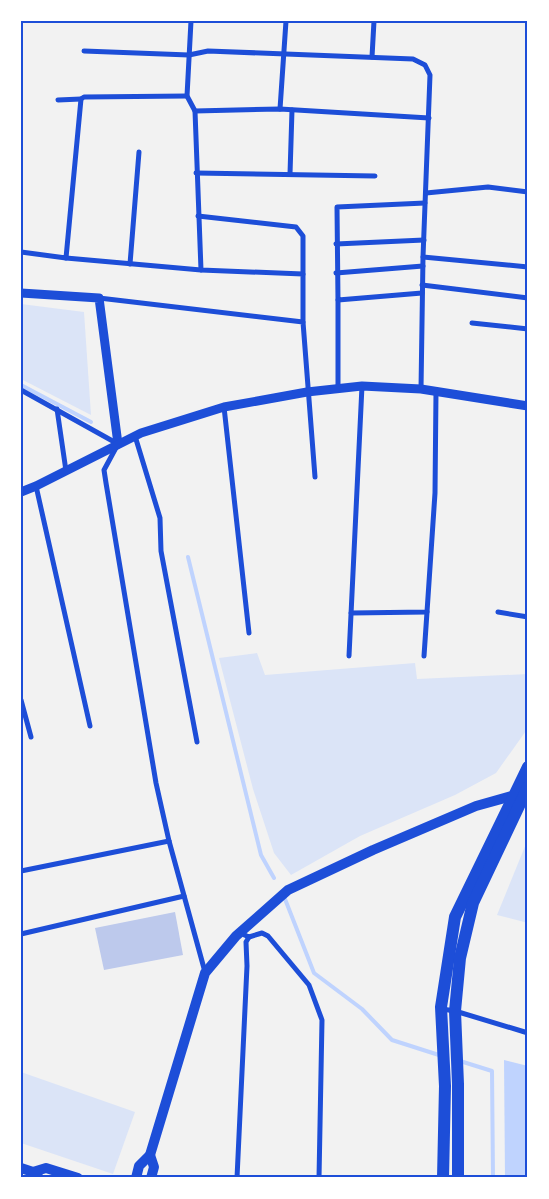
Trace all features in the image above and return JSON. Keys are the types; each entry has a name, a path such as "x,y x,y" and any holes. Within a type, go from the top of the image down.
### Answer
{"main road":[{"path":"458,1178 458,1084 455,1011 460,958 473,903 528,767"},
{"path":"443,1178 445,1086 441,1009 455,916 517,797 528,787"},
{"path":"136,1178 139,1166 150,1155 205,973 288,890 476,806 517,797"},
{"path":"150,1155 154,1167 151,1178"},
{"path":"21,1168 36,1175 46,1168 78,1178"}],"street":[{"path":"191,21 187,96 195,111 201,270"},
{"path":"280,110 286,21"},
{"path":"372,57 374,21"},
{"path":"84,51 189,55 208,51 372,57 413,59 425,65 430,75 422,285 421,389"},
{"path":"58,100 81,99 84,97 187,96"},
{"path":"66,258 81,99"},
{"path":"195,111 292,110 429,118"},
{"path":"290,174 292,110"},
{"path":"130,264 139,152"},
{"path":"196,172 375,176"},
{"path":"426,193 488,187 528,192"},
{"path":"338,389 336,207 425,204"},
{"path":"198,216 296,227 303,236 303,322 315,477"},
{"path":"336,244 424,240"},
{"path":"21,252 201,270 303,274"},
{"path":"423,257 528,268"},
{"path":"336,273 423,266"},
{"path":"422,285 528,298"},
{"path":"21,293 99,298 303,322"},
{"path":"338,300 422,293"},
{"path":"99,298 118,444 104,470 106,483 156,783 169,842 205,973"},
{"path":"472,323 528,330"},
{"path":"349,656 362,386"},
{"path":"21,492 135,436 224,407 307,392 362,386 421,389 528,406"},
{"path":"21,390 118,444"},
{"path":"424,656 435,493 436,392"},
{"path":"224,407 249,633"},
{"path":"57,409 66,471"},
{"path":"135,436 160,518 161,551 197,742"},
{"path":"36,486 90,726"},
{"path":"351,613 427,612"},
{"path":"498,612 528,617"},
{"path":"21,700 31,737"},
{"path":"21,871 169,842"},
{"path":"21,934 184,896"},
{"path":"237,1178 247,966 245,935 262,932 268,936 309,986 322,1020 320,1178"},
{"path":"441,1009 455,1011 528,1033"}],"shaded area":[{"path":"21,304 84,312 91,415 21,379"},
{"path":"257,653 265,675 415,663 417,679 528,674 528,728 496,773 455,795 360,836 291,875 274,853 253,789 219,658"},
{"path":"528,839 528,923 497,915"},
{"path":"21,1072 135,1112 113,1174 21,1143"}],"water":[{"path":"504,1060 528,1066 528,1178 505,1178"}],"building":[{"path":"175,912 183,955 104,970 95,928"}],"waterway":[{"path":"21,385 91,422"},
{"path":"188,557 261,855 274,878"},
{"path":"285,899 314,973 362,1009 392,1040 442,1056"},
{"path":"460,1061 492,1071 493,1178"}]}
